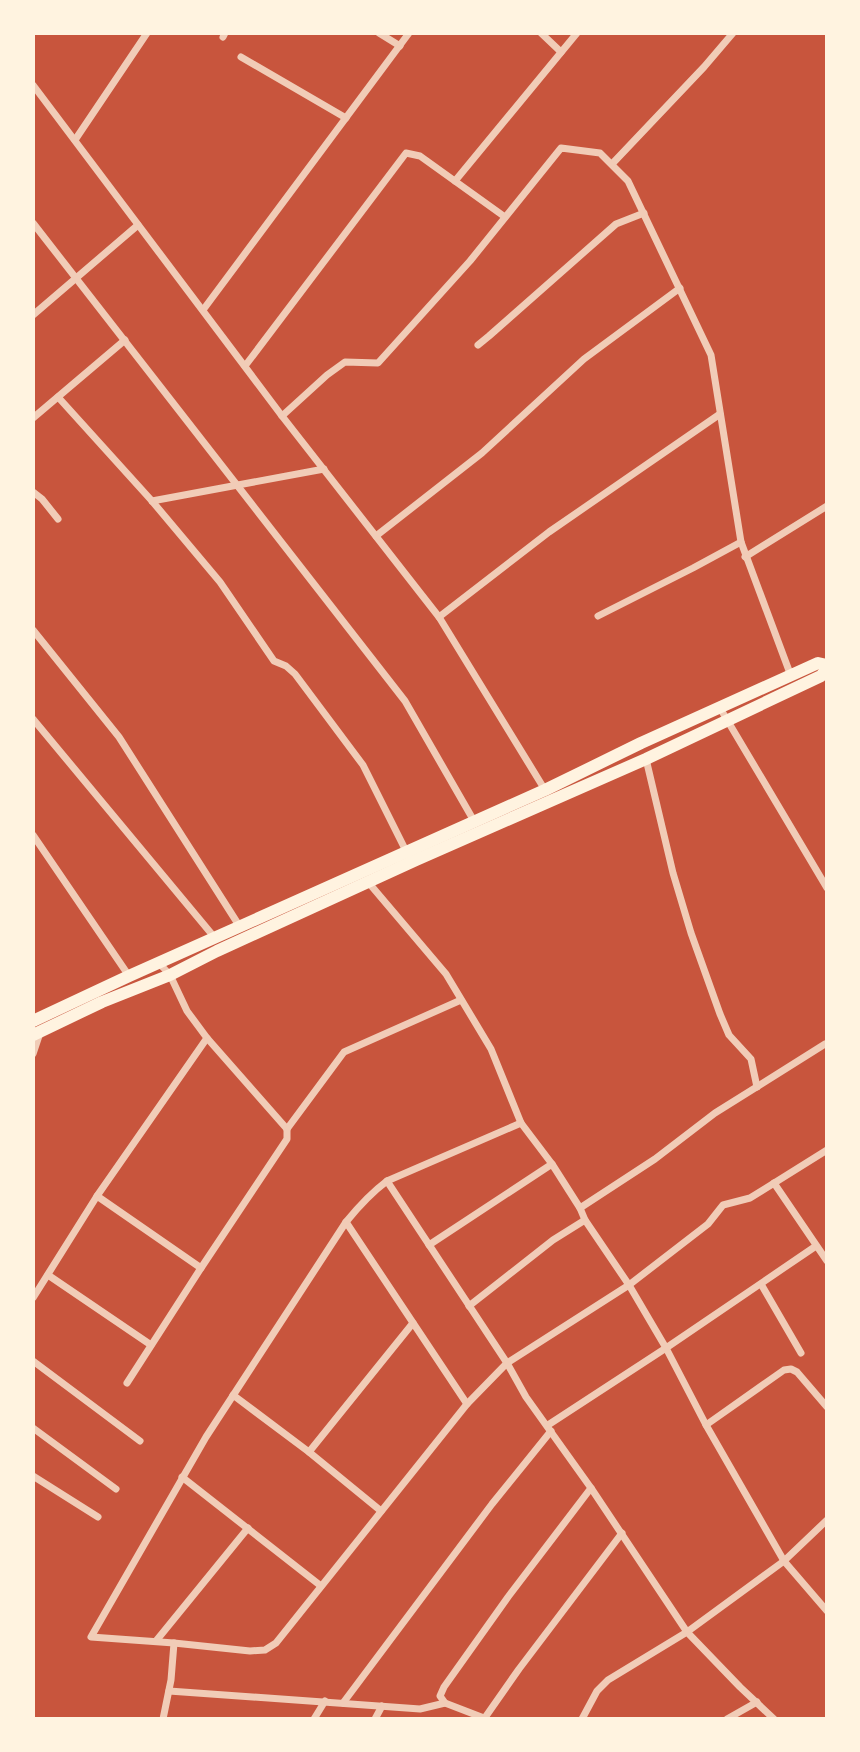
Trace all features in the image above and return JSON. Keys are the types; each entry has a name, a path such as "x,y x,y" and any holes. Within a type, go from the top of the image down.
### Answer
{"main road":[{"path":"818,663 827,666 821,676 646,759 368,882 170,975 36,1029 129,976 545,790 641,743 818,663"}],"street":[{"path":"75,140 147,33"},
{"path":"379,33 400,46"},
{"path":"203,310 410,33"},
{"path":"541,33 561,52"},
{"path":"455,181 576,33"},
{"path":"612,164 733,33"},
{"path":"241,57 346,118"},
{"path":"33,85 282,416 439,617 545,790"},
{"path":"282,416 345,362 378,363 470,261 561,148 600,153 628,181 711,355 741,542 792,677"},
{"path":"245,366 406,153 419,156 505,217"},
{"path":"478,345 616,224 644,213"},
{"path":"33,223 405,701 474,821"},
{"path":"33,315 138,225"},
{"path":"376,536 482,453 584,359 680,288"},
{"path":"33,418 125,340"},
{"path":"58,397 152,501 220,582 274,661 295,674 363,765 406,851"},
{"path":"439,617 549,532 720,414"},
{"path":"152,501 324,469"},
{"path":"33,492 43,499 58,519"},
{"path":"745,556 827,506"},
{"path":"598,616 741,542"},
{"path":"33,631 119,737 240,927"},
{"path":"720,709 827,888"},
{"path":"33,719 215,939"},
{"path":"646,759 673,873 691,933 729,1034 751,1059 757,1087"},
{"path":"33,835 129,976"},
{"path":"33,853 42,848"},
{"path":"368,882 446,974 491,1049 521,1123 552,1164 629,1285 784,1561 827,1611"},
{"path":"127,1383 288,1139 287,1129 207,1038 187,1011 170,975 159,963"},
{"path":"287,1129 344,1052 461,1000"},
{"path":"33,1055 36,1029"},
{"path":"33,1298 97,1196 207,1038"},
{"path":"580,1208 655,1159 715,1113 825,1044"},
{"path":"521,1123 387,1181 372,1192 346,1222 182,1477 91,1637 250,1651 265,1650 276,1643 467,1404 507,1363 629,1285 708,1224 723,1205 750,1198 827,1150"},
{"path":"429,1245 552,1164"},
{"path":"387,1181 507,1363 526,1397 622,1533 687,1632 774,1719"},
{"path":"774,1183 827,1261"},
{"path":"97,1196 201,1268"},
{"path":"469,1306 553,1240 586,1220"},
{"path":"346,1222 467,1404"},
{"path":"343,1703 549,1428 816,1246"},
{"path":"48,1276 151,1345"},
{"path":"761,1284 801,1353"},
{"path":"309,1452 413,1323"},
{"path":"33,1361 140,1441"},
{"path":"706,1425 784,1370 797,1372 827,1407"},
{"path":"233,1395 381,1511"},
{"path":"33,1428 116,1489"},
{"path":"33,1476 98,1517"},
{"path":"182,1477 321,1586"},
{"path":"591,1488 444,1687 440,1696 445,1703 484,1718 622,1533"},
{"path":"582,1719 597,1691 608,1680 687,1632 784,1561 827,1520"},
{"path":"156,1641 248,1528"},
{"path":"163,1719 174,1643"},
{"path":"169,1691 420,1709 445,1703"},
{"path":"314,1719 325,1701"},
{"path":"727,1719 757,1702"},
{"path":"375,1719 382,1706"}]}
